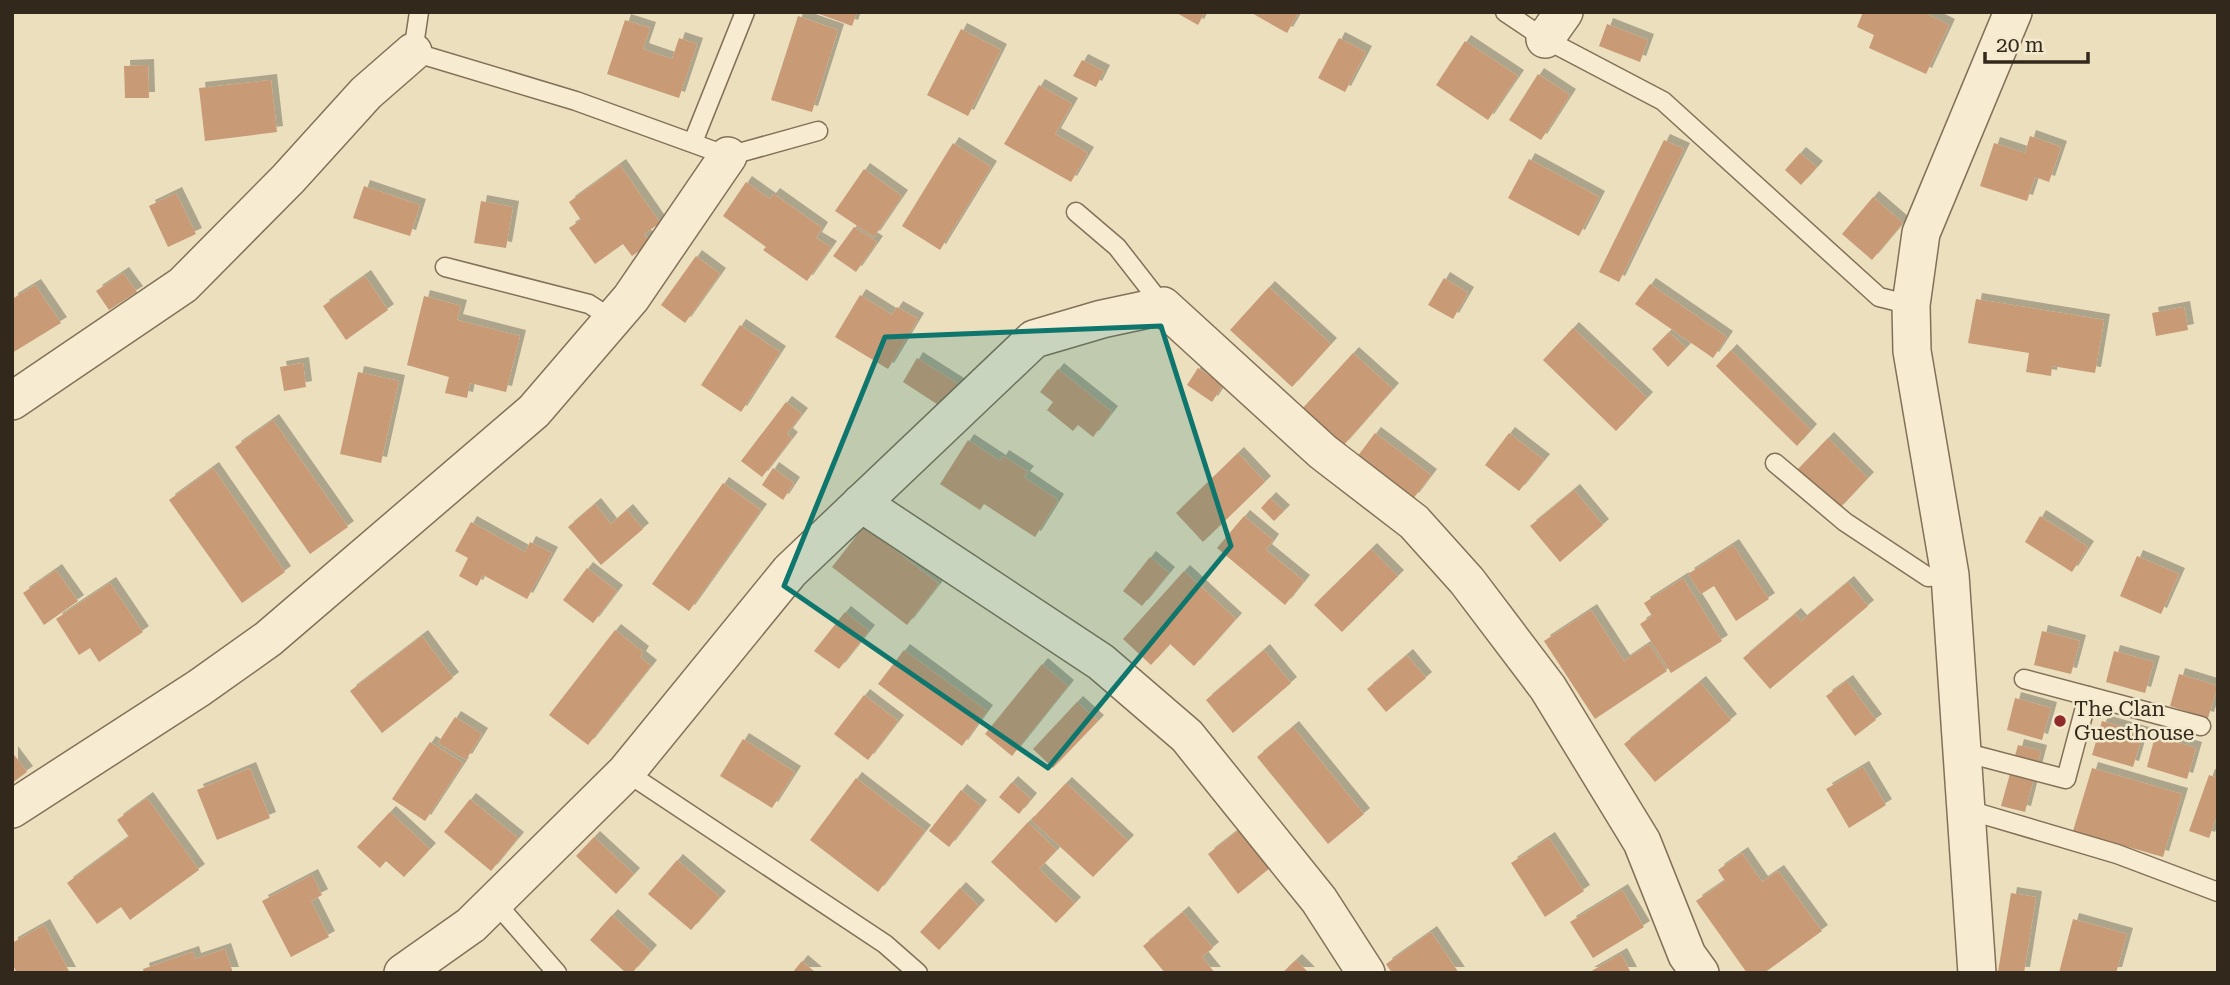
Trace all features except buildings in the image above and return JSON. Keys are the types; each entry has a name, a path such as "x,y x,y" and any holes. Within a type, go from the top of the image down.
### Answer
{"street":[{"path":"1977,973 1950,575 1912,351 1911,305 1921,233 2013,12"},
{"path":"12,401 183,285 288,179 366,93 414,52"},
{"path":"12,809 199,688 268,639 534,411 631,298 728,156"},
{"path":"403,973 471,925 626,772 789,571 1034,339 1102,319 1163,306 1323,452 1414,522 1500,622 1548,688 1642,842 1687,954 1700,973"},
{"path":"861,503 1101,662 1186,736 1320,900 1366,973"}],"lane":[{"path":"419,12 414,52 576,101 728,156 818,131"},
{"path":"693,142 745,12"},
{"path":"1505,12 1554,26 1663,101 1879,297 1911,305"},
{"path":"1076,212 1117,247 1163,306"},
{"path":"445,267 589,304 614,320"},
{"path":"1776,463 1845,522 1928,577 1950,575"},
{"path":"2024,679 2201,726"},
{"path":"1963,752 2066,779 2088,696"},
{"path":"626,772 885,944 918,973"},
{"path":"1968,810 2118,854 2218,892"},
{"path":"495,902 557,973"}],"highlighted area":[{"path":"1161,326 1231,546 1048,768 784,586 885,337"}],"place":[{"name":"The Clan Guesthouse","path":"2060,721"}]}
